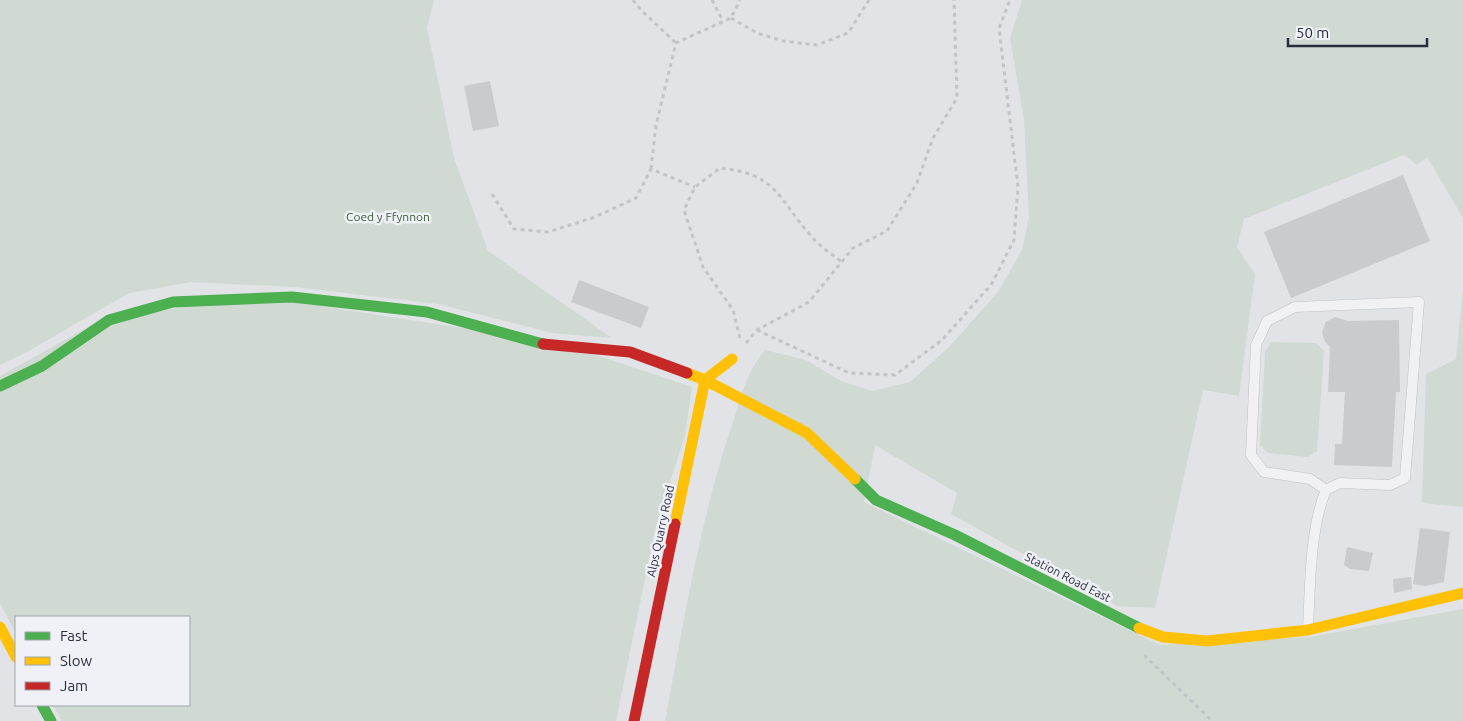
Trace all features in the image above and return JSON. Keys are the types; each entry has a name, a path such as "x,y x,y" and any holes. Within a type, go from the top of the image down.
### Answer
{"street":[{"name":"Station Road East","path":"0,386 42,366 109,320 173,302 292,297 428,312 538,344 630,352 705,380 807,433 876,500 955,535 1131,625 1163,637 1207,641 1308,630 1463,593"},
{"path":"705,380 732,360"},
{"name":"Alps Quarry Road","path":"634,721 705,380"},
{"path":"0,627 15,655"},
{"path":"43,706 51,721"}],"lane":[{"path":"1308,630 1310,585 1319,505 1326,490 1340,483 1390,485 1405,478 1419,302 1295,307 1267,321 1256,345 1251,456 1264,472 1310,479 1326,490"}],"path":[{"path":"634,0 641,10 676,43"},
{"path":"712,0 723,22"},
{"path":"676,43 731,18 740,0"},
{"path":"731,18 766,36 783,41 817,45 848,33 869,0"},
{"path":"842,262 813,238 769,183 743,170 720,168 695,188 684,210 702,267 733,310 742,347 757,330 809,302 842,262 853,248 887,231 917,183 933,138 957,98 954,0"},
{"path":"757,330 849,373 895,375 942,340 991,285 1014,240 1018,188 999,28 1010,0"},
{"path":"492,194 514,230 548,232 596,217 636,198 651,169 656,125 676,43"},
{"path":"651,169 695,188"},
{"path":"1138,649 1212,721"}],"green space":[{"name":"Coed y Ffynnon","path":"0,0 434,0 427,28 454,158 488,251 612,338 552,333 438,304 295,287 191,282 129,293 27,352 0,365"},
{"path":"1022,0 1463,0 1463,218 1427,157 1417,165 1404,155 1244,219 1237,247 1255,274 1239,396 1203,390 1155,608 1117,606 951,514 957,493 875,445 864,502 1160,645 1309,637 1463,609 1463,721 665,721 686,608 711,495 745,384 753,367 765,350 806,360 841,381 872,391 910,382 949,347 998,292 1022,250 1029,217 1024,120 1010,38"},
{"path":"1463,289 1463,507 1422,503 1426,374 1456,359"},
{"path":"248,295 560,343 692,387 685,435 655,530 616,721 62,721 54,706 190,706 190,616 15,616 15,632 0,603 0,376 93,324"},
{"path":"1271,342 1316,343 1324,351 1317,451 1308,457 1268,453 1260,445 1265,352"}],"building":[{"path":"490,81 499,126 473,131 464,86"},
{"path":"1403,175 1430,241 1291,298 1264,232"},
{"path":"579,280 649,307 641,328 571,302"},
{"path":"1335,317 1348,321 1399,320 1400,392 1396,392 1392,467 1334,465 1335,444 1342,444 1345,392 1328,392 1330,347 1325,342 1322,332 1326,322"},
{"path":"1420,528 1450,532 1444,582 1425,586 1413,584"},
{"path":"1347,547 1373,553 1369,571 1350,569 1344,565"},
{"path":"1411,577 1412,589 1394,593 1393,579"}],"traffic: fast":[{"path":"0,386 42,366 109,320 173,302 292,297 427,312 543,344"},
{"path":"855,479 876,500 955,535 1139,628"},
{"path":"43,706 51,721"}],"traffic: slow":[{"path":"675,524 705,380 732,359"},
{"path":"687,373 705,380 807,433 855,479"},
{"path":"1139,628 1163,637 1207,641 1308,630 1463,593"},
{"path":"0,627 15,655"}],"traffic: jam":[{"path":"543,344 630,352 687,373"},
{"path":"634,721 675,524"}]}
